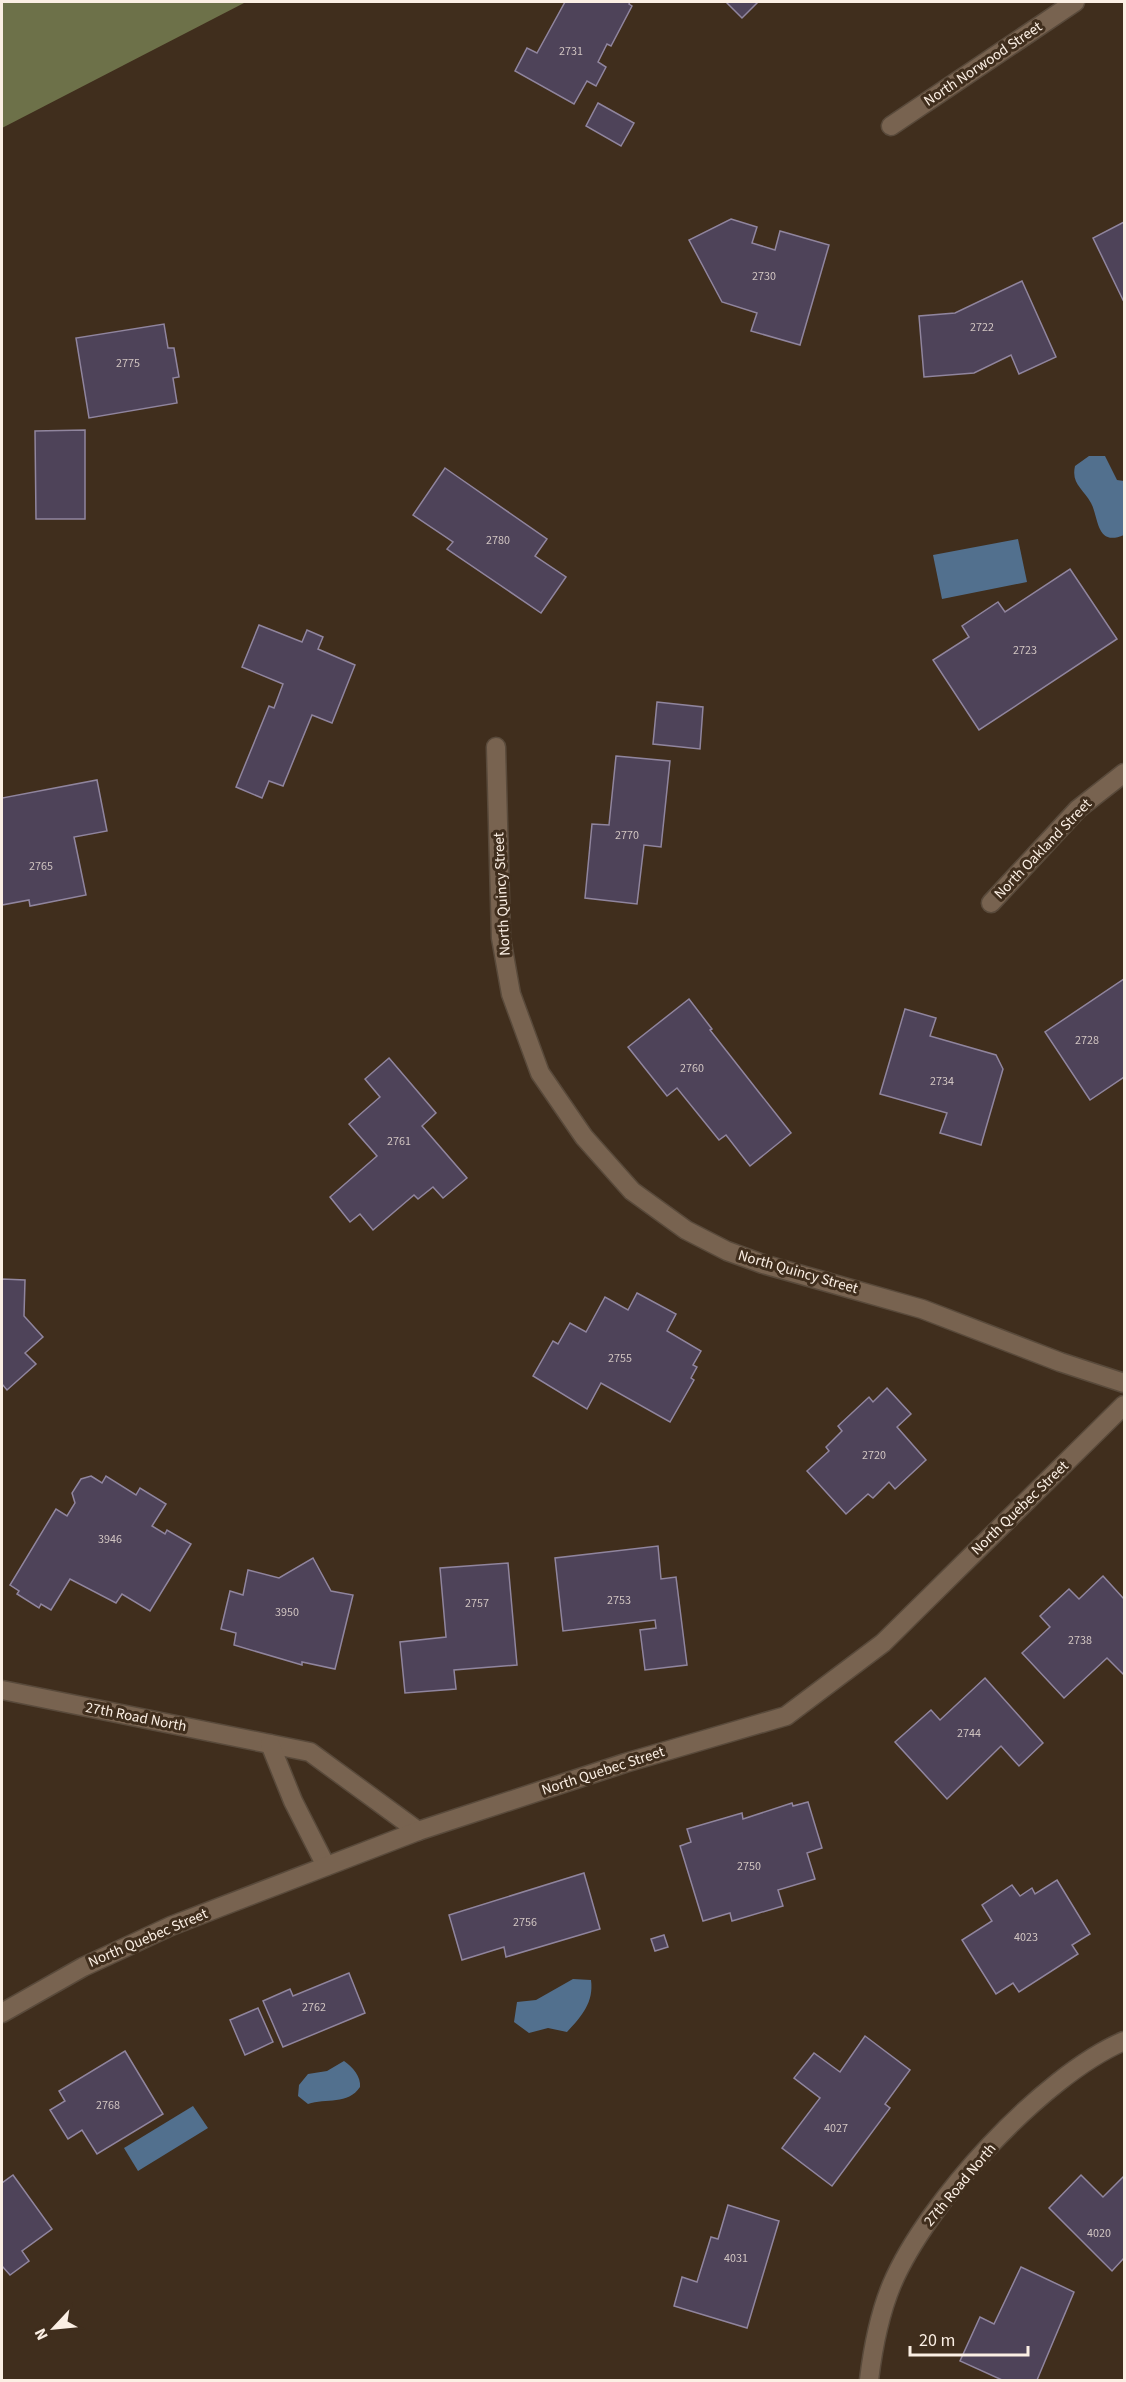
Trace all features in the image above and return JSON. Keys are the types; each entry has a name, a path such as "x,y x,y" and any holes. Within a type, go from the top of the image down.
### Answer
{"street":[{"name":"North Norwood Street","path":"891,126 1075,2"},
{"name":"North Quincy Street","path":"496,747 501,938 511,994 540,1072 584,1137 632,1191 686,1230 727,1251 763,1264 922,1309 1060,1362 1125,1383"},
{"name":"North Oakland Street","path":"991,903 1078,809 1125,773"},
{"name":"North Quebec Street","path":"2,2013 82,1967 171,1926 418,1831 625,1763 786,1716 883,1643 1125,1405"},
{"name":"27th Road North","path":"2,1690 310,1752 418,1831"},
{"path":"270,1744 293,1801 326,1866"},
{"name":"27th Road North","path":"868,2380 873,2341 892,2284 915,2238 940,2204 983,2155 1058,2080 1084,2062 1125,2041"}],"green space":[{"path":"2,2 243,2 244,3 2,128"}],"water":[{"path":"1089,456 1105,456 1117,480 1124,481 1124,535 1115,538 1103,534 1091,503 1076,482 1075,466"},
{"path":"1018,539 1027,582 942,599 933,555"},
{"path":"573,1979 591,1980 591,1995 582,2014 567,2032 548,2028 529,2033 514,2022 517,2002 536,2000"},
{"path":"344,2061 358,2076 360,2087 355,2093 343,2099 308,2104 298,2096 299,2085 308,2074 327,2071"},
{"path":"193,2106 208,2128 138,2171 124,2148"}],"building":[{"path":"565,2 630,2 632,6 611,46 607,44 598,62 606,67 596,86 587,81 574,104 515,71 527,48 537,53"},
{"path":"726,2 758,2 742,18"},
{"path":"598,103 634,123 621,146 586,126"},
{"path":"731,219 757,227 752,243 775,250 780,231 829,245 800,345 751,331 757,313 722,302 689,240"},
{"path":"1124,222 1124,299 1123,300 1093,238"},
{"path":"1022,281 1056,357 1019,374 1011,355 974,373 924,377 919,316 955,313"},
{"path":"164,324 168,348 174,348 179,377 173,378 177,403 89,418 76,338"},
{"path":"85,430 85,519 36,519 35,431"},
{"path":"445,468 547,539 535,556 566,577 541,613 447,549 453,542 413,515"},
{"path":"1070,569 1117,639 979,730 933,660 969,637 962,626 998,602 1005,612"},
{"path":"259,625 302,642 307,630 323,637 318,649 355,665 332,723 312,715 283,786 269,781 262,798 236,787 269,706 274,708 283,684 242,667"},
{"path":"657,702 703,707 700,749 653,744"},
{"path":"616,756 670,761 661,847 644,845 637,904 585,898 592,824 609,825"},
{"path":"97,780 107,831 74,837 86,895 30,906 29,900 2,905 2,798"},
{"path":"1124,979 1124,1077 1090,1100 1045,1032"},
{"path":"689,999 712,1029 710,1030 791,1133 750,1166 726,1135 719,1140 677,1088 667,1096 628,1047"},
{"path":"905,1009 936,1018 930,1036 996,1055 1003,1069 981,1145 940,1133 947,1113 880,1094"},
{"path":"389,1058 436,1113 422,1126 467,1178 443,1198 433,1187 418,1199 414,1195 373,1230 360,1214 350,1222 330,1197 377,1156 349,1124 380,1097 365,1079"},
{"path":"2,1279 25,1280 24,1316 43,1337 25,1353 36,1364 7,1390 2,1384"},
{"path":"637,1293 676,1314 667,1331 701,1351 693,1365 697,1367 691,1378 694,1380 670,1422 601,1383 587,1409 533,1376 553,1341 558,1344 570,1323 586,1332 605,1297 628,1310"},
{"path":"887,1388 911,1414 897,1427 926,1460 895,1489 889,1482 873,1498 868,1494 846,1514 807,1471 829,1451 826,1447 842,1431 838,1426 869,1397 873,1402"},
{"path":"91,1476 102,1483 106,1476 136,1495 140,1488 166,1504 152,1526 165,1534 167,1530 191,1544 150,1611 122,1594 116,1603 70,1579 51,1610 41,1604 39,1608 17,1594 19,1591 10,1585 56,1509 67,1516 75,1503 72,1493 81,1479"},
{"path":"658,1546 661,1579 676,1577 687,1665 645,1670 640,1630 656,1628 655,1620 563,1631 555,1558"},
{"path":"313,1558 331,1591 353,1595 335,1669 302,1662 302,1665 234,1645 236,1633 221,1629 230,1591 243,1595 248,1570 279,1578"},
{"path":"508,1563 517,1665 454,1670 456,1689 405,1693 400,1642 446,1637 440,1568"},
{"path":"1103,1576 1124,1599 1124,1675 1107,1658 1064,1698 1022,1653 1050,1627 1040,1616 1069,1589 1079,1599"},
{"path":"985,1678 1043,1743 1019,1766 1001,1746 947,1799 895,1742 931,1710 940,1720"},
{"path":"808,1802 822,1848 807,1853 815,1879 778,1890 783,1906 732,1921 730,1913 703,1921 680,1846 691,1842 687,1829 742,1813 743,1819 792,1803 793,1806"},
{"path":"584,1873 600,1929 506,1957 504,1947 462,1960 449,1915"},
{"path":"1057,1880 1090,1934 1072,1945 1078,1954 1019,1992 1013,1983 996,1994 962,1940 992,1921 982,1905 1012,1885 1020,1896 1032,1888 1035,1894"},
{"path":"664,1935 668,1947 655,1951 651,1939"},
{"path":"349,1973 365,2013 283,2047 263,2001 290,1989 293,1996"},
{"path":"258,2008 273,2042 245,2055 230,2020"},
{"path":"865,2036 910,2070 885,2104 890,2108 832,2186 782,2148 820,2098 794,2078 814,2053 840,2072"},
{"path":"125,2051 163,2114 97,2154 82,2130 68,2139 50,2110 65,2101 59,2091"},
{"path":"13,2175 52,2229 22,2251 29,2261 10,2275 2,2266 2,2183"},
{"path":"1081,2175 1103,2197 1124,2176 1124,2258 1112,2271 1049,2208"},
{"path":"728,2205 779,2221 747,2328 674,2306 682,2277 697,2282 711,2237 718,2239"},
{"path":"1021,2267 1074,2292 1037,2380 1002,2380 960,2361 980,2317 994,2324"}]}
